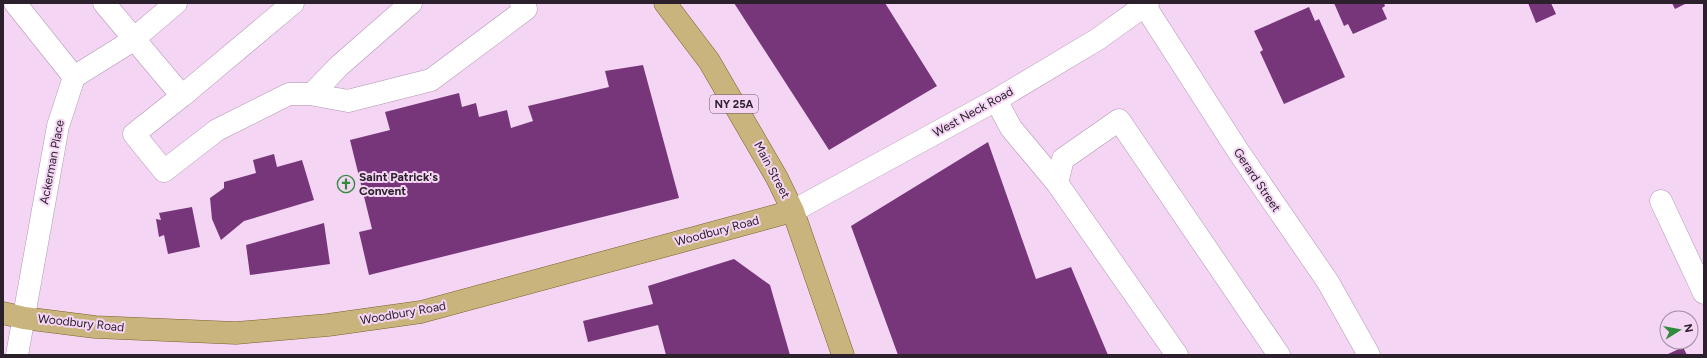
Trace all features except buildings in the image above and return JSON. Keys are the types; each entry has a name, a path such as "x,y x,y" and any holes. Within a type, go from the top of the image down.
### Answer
{"main road":[{"name":"Main Street","path":"665,3 709,61 765,154 793,211 843,355"},
{"name":"Woodbury Road","path":"3,313 24,318 95,327 236,332 328,325 421,312 793,211"}],"street":[{"path":"15,3 74,77 134,39 176,3"},
{"path":"104,3 182,96"},
{"path":"293,3 134,134 164,171 217,130 289,94 312,94 348,101 431,80 526,9 521,3"},
{"path":"312,94 339,66 411,3"},
{"name":"West Neck Road","path":"793,211 996,100 1098,39 1145,4"},
{"name":"Gerard Street","path":"1145,4 1238,151 1328,282 1367,354"},
{"name":"Ackerman Place","path":"17,355 58,126 74,77"},
{"path":"996,100 1011,128 1056,183 1177,355"},
{"path":"1056,183 1063,159 1119,120 1279,355"},
{"path":"1661,201 1704,293"}],"place":[{"name":"Saint Patrick's Convent","path":"346,184"}]}
